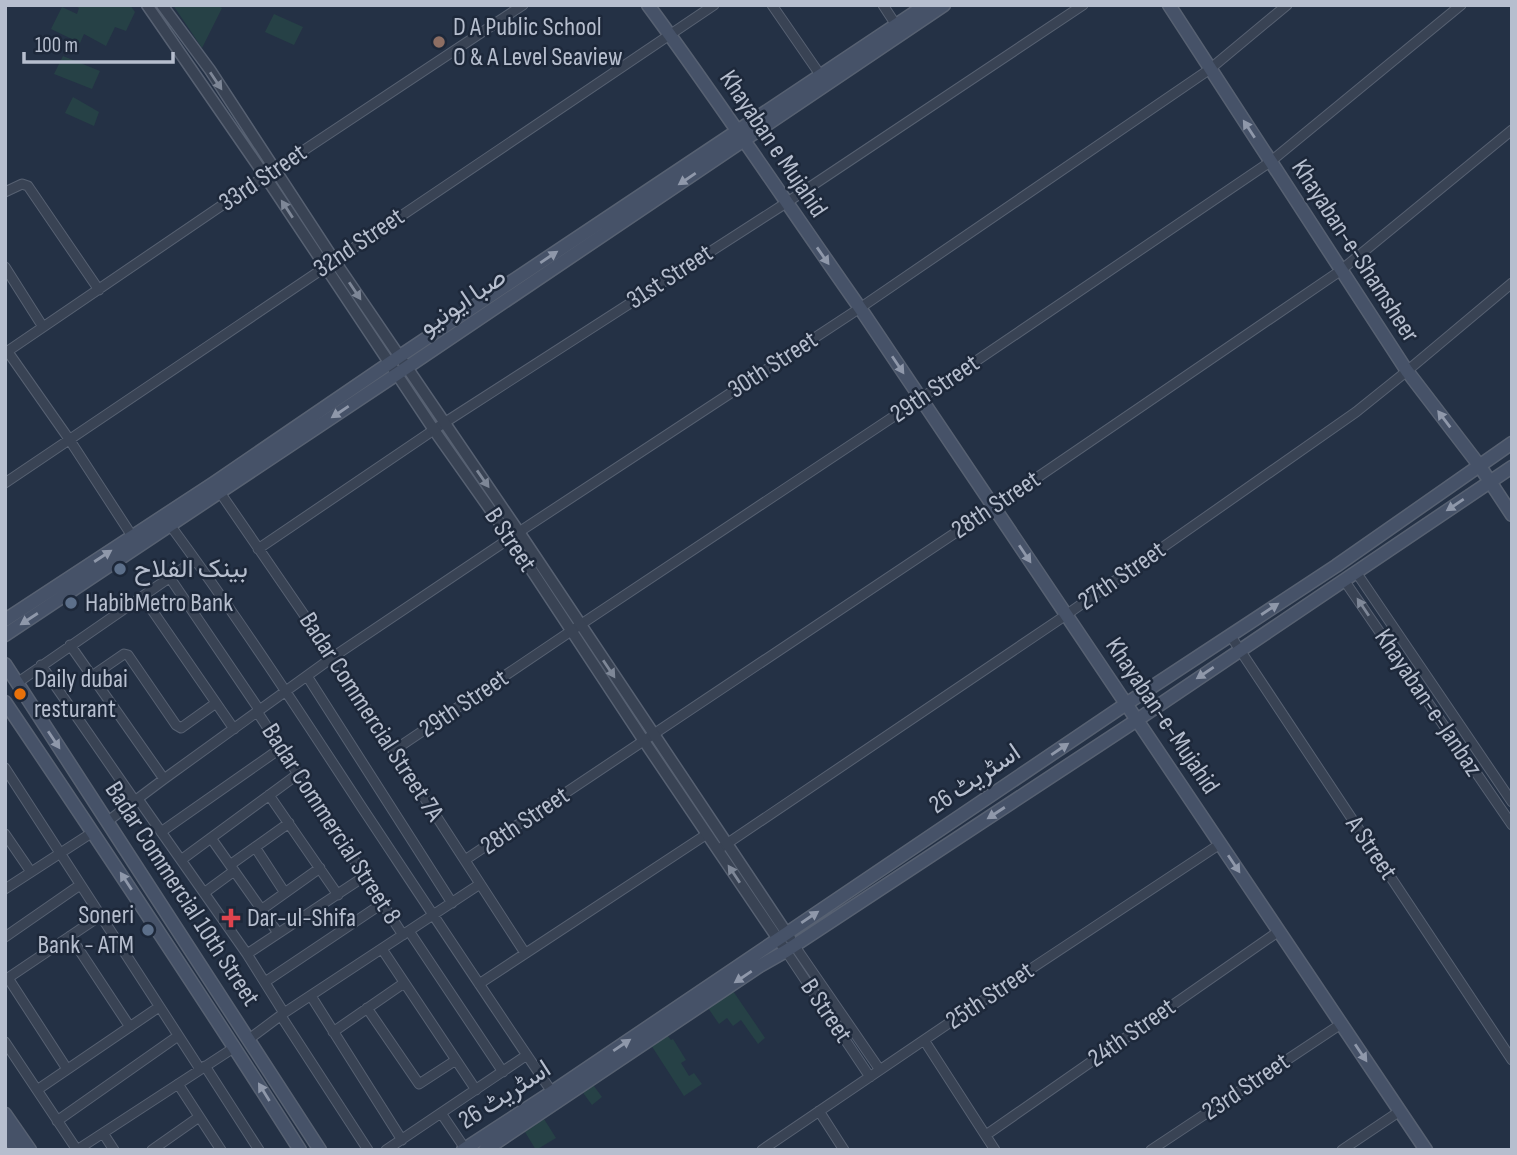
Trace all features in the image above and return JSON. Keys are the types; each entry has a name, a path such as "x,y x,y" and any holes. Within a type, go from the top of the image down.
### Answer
{"main road":[{"name":"Khayaban e Mujahid","path":"648,5 859,308"},
{"name":"صبا ایونیو","path":"741,136 821,76 926,5"},
{"name":"صبا ایونیو","path":"5,620 136,541 217,488 741,136 944,5"},
{"name":"Khayaban-e-Shamsheer","path":"1169,5 1407,371 1479,466 1512,515"},
{"name":"Khayaban-e-Mujahid","path":"859,308 1426,1150"},
{"name":"اسٹریٹ 26","path":"464,1149 1336,566 1512,443"},
{"name":"اسٹریٹ 26","path":"485,1150 758,967 1137,720 1512,467"},
{"name":"صبا ایونیو","path":"5,635 136,541 170,526 217,488"},
{"name":"Badar Commercial 10th Street","path":"5,664 320,1150"},
{"name":"Badar Commercial 10th Street","path":"5,702 235,1047 300,1150"},
{"path":"5,1114 30,1150"},
{"path":"5,1133 17,1150"}],"street":[{"name":"B Street","path":"147,5 265,176 329,263 782,937 880,1070"},
{"name":"B Street","path":"162,5 210,70 275,170 329,263"},
{"name":"33rd Street","path":"6,353 265,176 523,5"},
{"name":"32nd Street","path":"5,483 714,5"},
{"path":"772,5 821,76"},
{"path":"883,5 896,25"},
{"name":"31st Street","path":"258,549 439,427 786,203 1083,5"},
{"name":"30th Street","path":"108,821 333,657 859,308 1210,69 1287,5"},
{"name":"29th Street","path":"393,751 1270,162 1461,5"},
{"name":"28th Street","path":"465,860 1340,271 1512,130"},
{"path":"5,192 22,184 28,186 99,290"},
{"path":"5,267 43,327"},
{"name":"27th Street","path":"722,847 1066,615 1356,411 1512,283"},
{"path":"6,353 69,439 136,541"},
{"name":"Badar Commercial Street 7A","path":"217,488 333,657 526,953"},
{"path":"170,526 286,692 552,1091"},
{"path":"17,683 195,560"},
{"name":"Khayaban-e-Janbaz","path":"1356,572 1512,802"},
{"name":"Badar Commercial Street 8","path":"170,578 383,903 503,1072"},
{"name":"Khayaban-e-Janbaz","path":"1344,580 1512,825"},
{"name":"Badar Commercial Street 8","path":"144,597 234,729"},
{"name":"A Street","path":"1230,635 1512,1060"},
{"path":"70,645 164,779"},
{"path":"92,676 124,654 128,655 176,725 181,727 216,703"},
{"path":"41,665 247,954 368,1150"},
{"path":"307,677 452,903"},
{"name":"B Street","path":"649,738 707,834 722,847"},
{"path":"161,832 281,748"},
{"path":"5,768 178,1036 259,1150"},
{"path":"181,860 298,774"},
{"path":"269,795 338,895"},
{"path":"204,892 255,847 289,823"},
{"path":"5,889 93,832"},
{"path":"5,834 31,872"},
{"path":"479,984 707,834"},
{"path":"211,838 278,933"},
{"name":"25th Street","path":"762,1150 1220,844"},
{"path":"255,847 285,893"},
{"path":"261,909 320,868"},
{"path":"247,954 365,876"},
{"path":"249,1039 480,884"},
{"path":"5,937 80,885"},
{"path":"265,982 383,903"},
{"path":"67,1069 7,979 100,916"},
{"name":"24th Street","path":"986,1135 1279,931"},
{"path":"70,936 130,1027"},
{"name":"B Street","path":"790,948 870,1077"},
{"name":"Badar Commercial Street 8","path":"382,949 476,1090"},
{"path":"334,1032 404,983"},
{"path":"311,996 402,1140"},
{"path":"37,1090 159,1007"},
{"path":"367,1008 419,1084 456,1060"},
{"name":"23rd Street","path":"1151,1150 1341,1024"},
{"path":"57,1121 178,1036"},
{"path":"924,1040 995,1150"},
{"path":"5,1042 77,1150 235,1047"},
{"path":"386,1150 527,1055"},
{"path":"178,1084 221,1150"},
{"path":"819,1111 844,1150"},
{"path":"1342,1150 1400,1111"},
{"path":"441,1114 464,1149"},
{"path":"152,1150 166,1146 200,1116"},
{"path":"103,1133 114,1150"}],"green space":[{"path":"73,5 130,5 135,12 126,31 115,27 106,46 84,34 80,43 51,29 62,7 77,14 79,8"},
{"path":"173,5 217,5 222,8 202,48"},
{"path":"274,14 303,27 294,45 265,32"},
{"path":"63,56 100,71 92,89 54,74"},
{"path":"73,97 99,112 94,126 65,113"},
{"path":"731,988 765,1038 758,1044 741,1020 733,1026 727,1018 719,1024 706,1005"},
{"path":"667,1035 673,1039 686,1060 681,1063 689,1076 694,1073 702,1084 684,1096 651,1045"},
{"path":"591,1082 602,1097 592,1105 581,1090"},
{"path":"544,1119 556,1138 536,1150 525,1132"}],"place":[{"name":"D A Public School O & A Level Seaview","path":"439,42"},
{"name":"بینک الفلاح","path":"120,569"},
{"name":"HabibMetro Bank","path":"71,603"},
{"name":"Daily dubai resturant","path":"20,694"},
{"name":"Dar-ul-Shifa","path":"231,918"},
{"name":"Soneri Bank - ATM","path":"148,930"}]}
